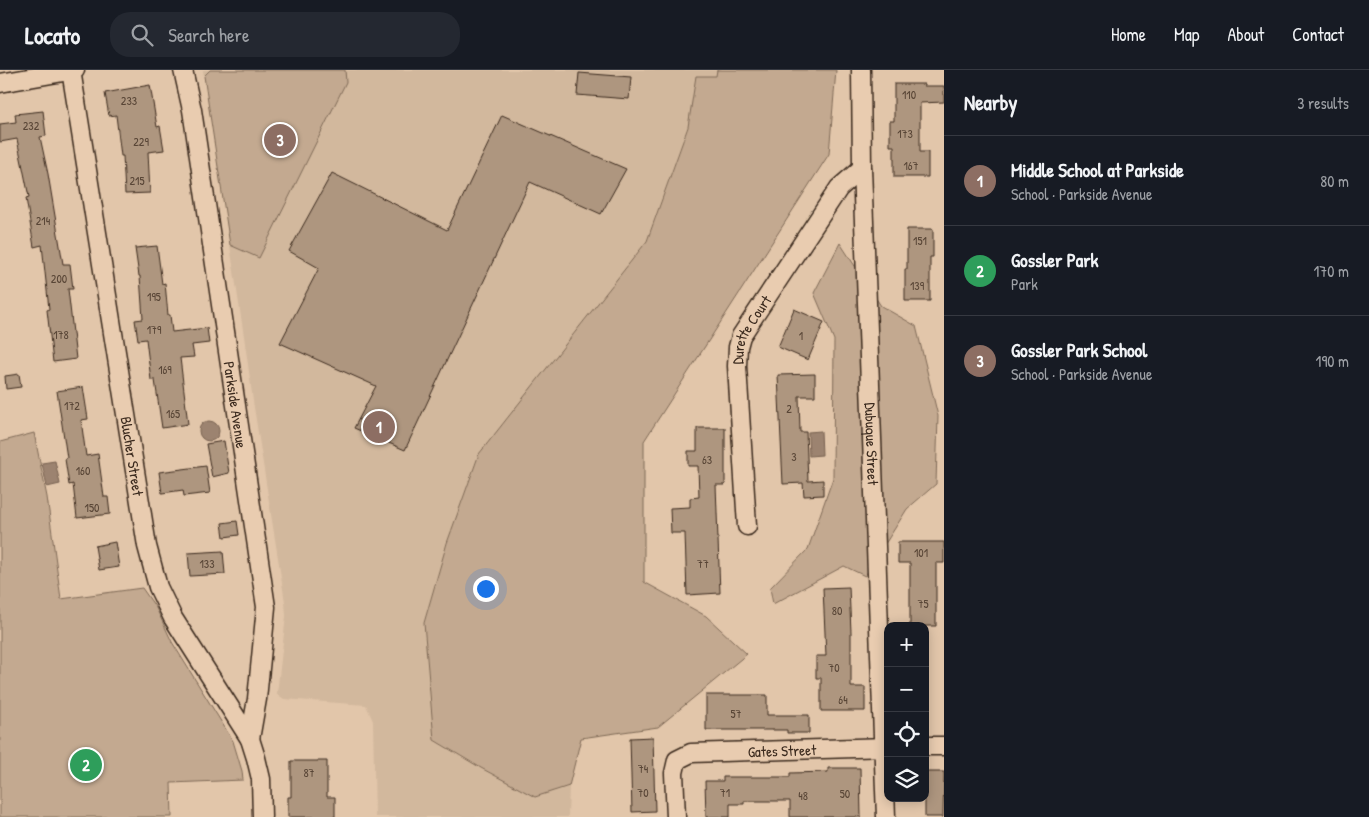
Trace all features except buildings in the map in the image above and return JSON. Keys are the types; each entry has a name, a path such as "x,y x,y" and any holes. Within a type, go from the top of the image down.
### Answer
{"street":[{"name":"Blucher Street","path":"72,70 147,546 158,587 173,618 250,739 261,779 262,817"},
{"path":"0,83 72,70"},
{"name":"Parkside Avenue","path":"183,70 192,110 266,607 257,699 250,739"},
{"name":"Dubuque Street","path":"861,70 862,168 885,712"},
{"name":"Durette Court","path":"747,526 738,366 738,348 741,336 838,188 862,168"},
{"path":"929,746 944,746"},
{"name":"Gates Street","path":"676,817 674,773 677,760 691,754 884,747"},
{"name":"Dubuque Street","path":"886,757 886,817"}],"shaded area":[{"path":"203,70 836,70 835,82 688,127 647,241 479,454 447,543 424,623 434,740 481,768 535,796 569,786 568,817 375,817 373,721 366,705 284,699 277,694 286,616 285,602"},
{"path":"210,70 345,70 346,82 259,258 230,245 204,76"},
{"path":"717,70 836,70 829,154 644,441 644,582 706,616 747,654 658,727 581,738 569,786 535,797 434,740 424,623 447,543 479,454 647,241 688,127 696,76 716,76"},
{"path":"840,243 881,306 916,326 938,416 936,484 907,509 865,576 844,566 773,604 770,588 808,549 833,478 834,340 814,293"},
{"path":"205,421 213,421 219,427 219,435 213,441 205,441 199,435 199,427"},
{"path":"821,431 822,455 809,456 808,432"},
{"path":"34,433 47,497 61,599 142,588 156,608 172,642 233,741 243,780 171,783 172,817 0,817 0,442"},
{"path":"55,461 60,484 47,487 42,463"}],"place":[{"name":"Gossler Park School","path":"280,140"},
{"name":"Middle School at Parkside","path":"379,427"},
{"name":"Gossler Park","path":"86,765"}]}
